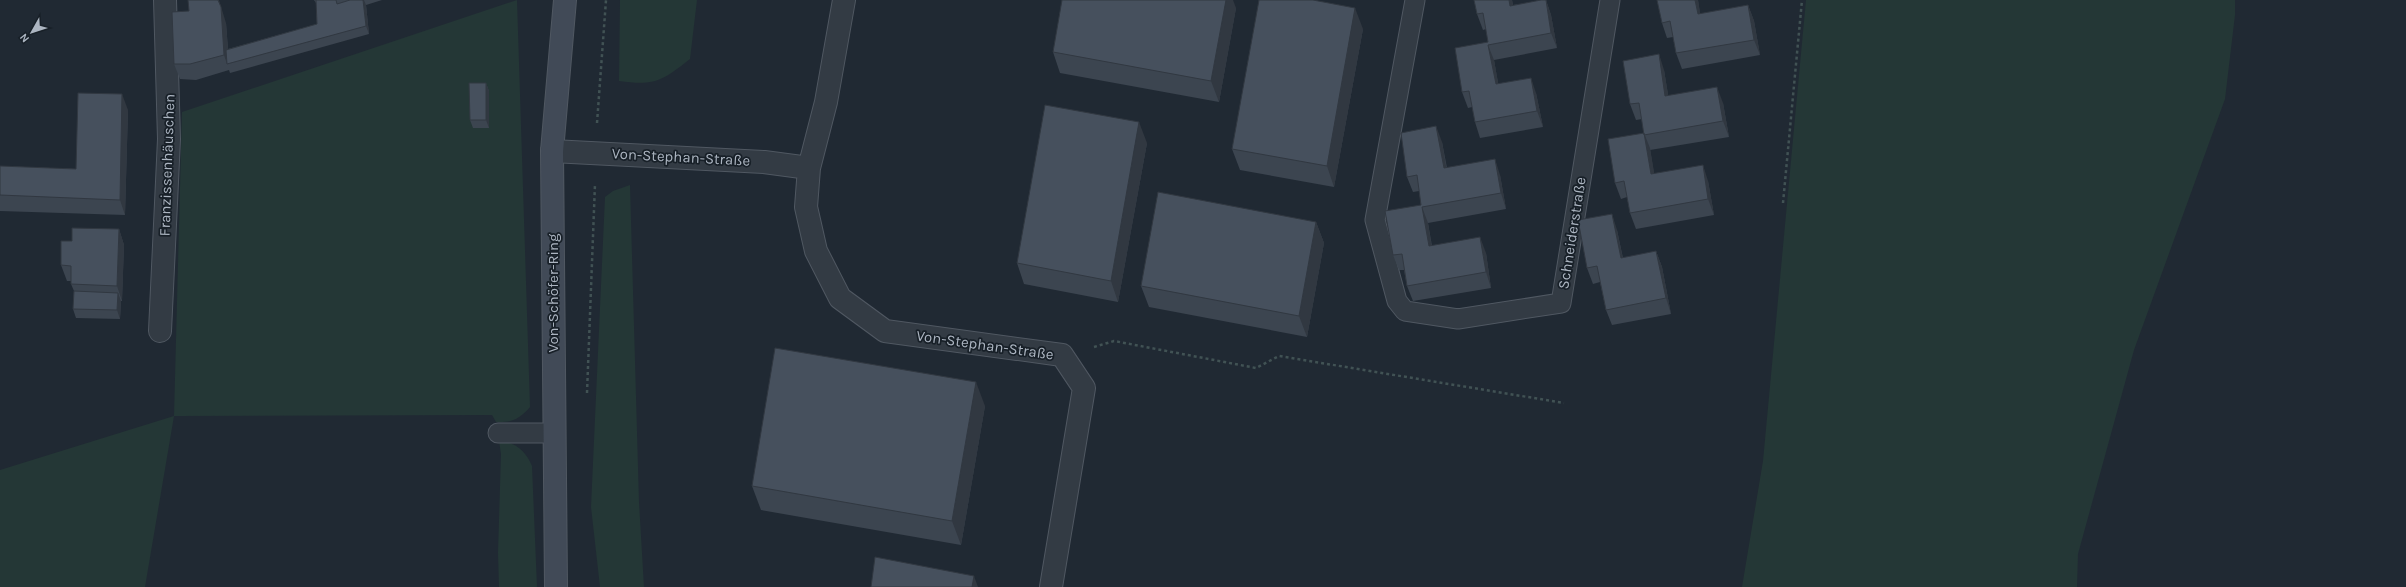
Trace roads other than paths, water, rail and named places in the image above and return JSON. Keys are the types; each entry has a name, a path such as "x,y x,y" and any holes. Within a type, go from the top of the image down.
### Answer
{"main road":[{"name":"Von-Schöfer-Ring","path":"556,587 552,151 565,0"}],"street":[{"name":"Franzissenhäuschen","path":"160,331 169,139 165,0"},
{"name":"Von-Stephan-Straße","path":"844,0 826,102 809,168 806,207 816,252 840,298 885,331 1062,355 1084,388 1051,587"},
{"name":"Von-Stephan-Straße","path":"552,151 764,162 809,168"}],"lane":[{"name":"Schneiderstraße","path":"1415,0 1375,220 1396,301 1405,311 1458,319 1560,303 1610,0"},
{"path":"498,434 554,433"}]}
